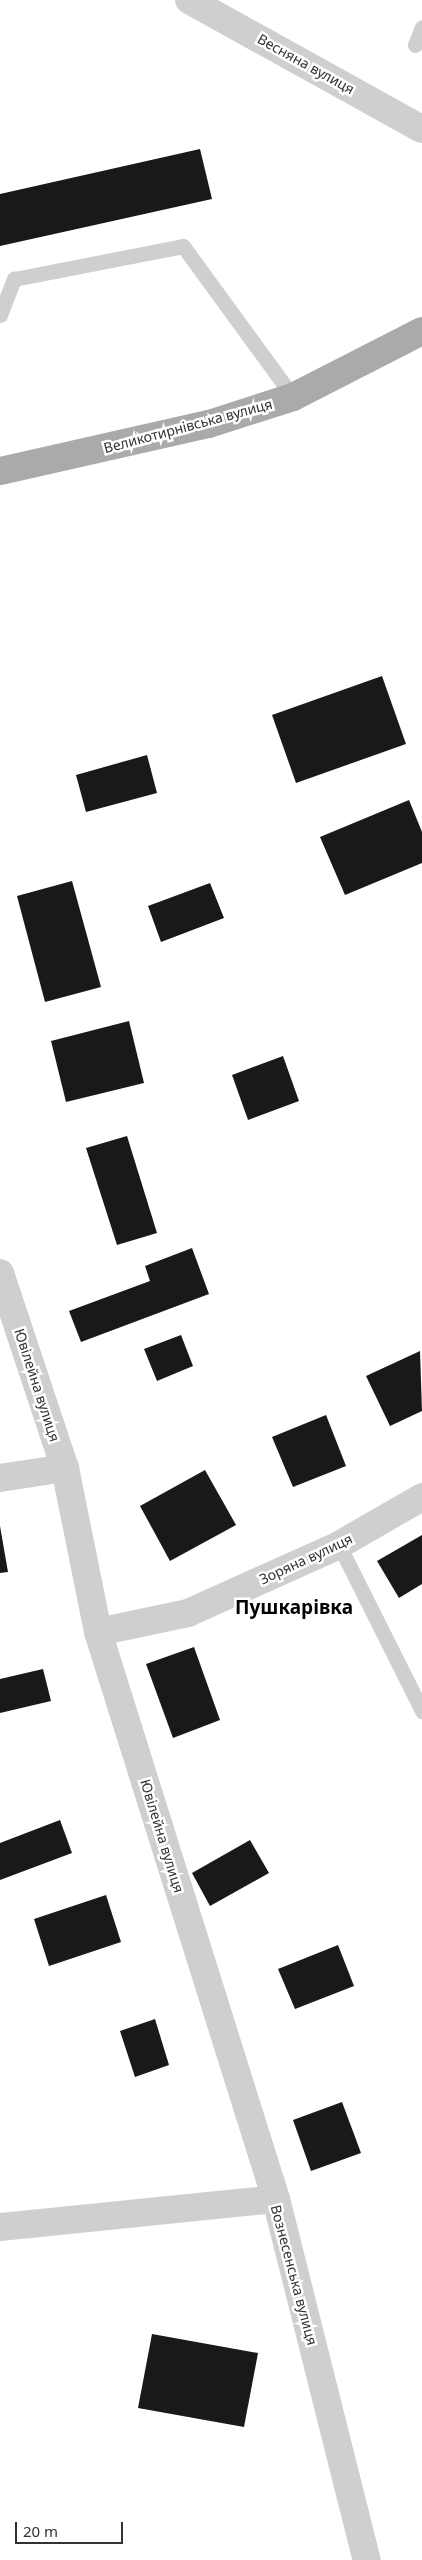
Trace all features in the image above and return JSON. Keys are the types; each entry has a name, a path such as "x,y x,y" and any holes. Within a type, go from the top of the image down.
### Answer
{"main road":[{"name":"Великотирнівська вулиця","path":"0,470 209,424 293,397 422,331"}],"street":[{"name":"Весняна вулиця","path":"189,0 422,129"},
{"name":"Ювілейна вулиця","path":"0,1274 65,1468 98,1632 276,2199"},
{"path":"0,1478 65,1468"},
{"name":"Зоряна вулиця","path":"98,1632 188,1613 339,1545 422,1497"},
{"name":"Вознесенська вулиця","path":"0,2227 276,2199 367,2560"}],"lane":[{"path":"416,45 422,28"},
{"path":"0,315 14,279 183,246 293,397"},
{"path":"339,1545 422,1711"}],"building":[{"path":"200,149 212,199 0,246 0,194"},
{"path":"382,676 406,744 296,783 272,715"},
{"path":"147,755 157,793 86,812 76,775"},
{"path":"409,800 422,832 422,863 345,895 320,837"},
{"path":"72,881 101,987 45,1002 17,896"},
{"path":"210,883 224,918 161,942 148,906"},
{"path":"129,1021 144,1083 66,1102 51,1041"},
{"path":"283,1056 299,1101 248,1120 232,1075"},
{"path":"127,1136 157,1233 117,1245 86,1148"},
{"path":"192,1248 209,1294 81,1342 69,1311 150,1281 145,1266"},
{"path":"181,1335 193,1366 157,1381 144,1349"},
{"path":"420,1351 422,1411 390,1426 366,1376"},
{"path":"326,1415 346,1466 293,1487 272,1437"},
{"path":"205,1470 236,1525 170,1561 140,1506"},
{"path":"0,1526 8,1572 0,1573"},
{"path":"422,1535 422,1584 399,1598 377,1561"},
{"path":"194,1647 220,1720 173,1738 146,1664"},
{"path":"43,1669 51,1701 0,1713 0,1679"},
{"path":"60,1820 72,1853 0,1880 0,1843"},
{"path":"250,1840 269,1873 210,1906 192,1873"},
{"path":"106,1895 121,1942 49,1966 34,1919"},
{"path":"338,1945 354,1986 295,2009 278,1969"},
{"path":"155,2019 169,2065 135,2077 120,2031"},
{"path":"342,2102 361,2153 311,2171 293,2120"},
{"path":"152,2334 258,2353 244,2427 138,2408"}],"district":[{"name":"Пушкарівка","path":"294,1608"}]}
